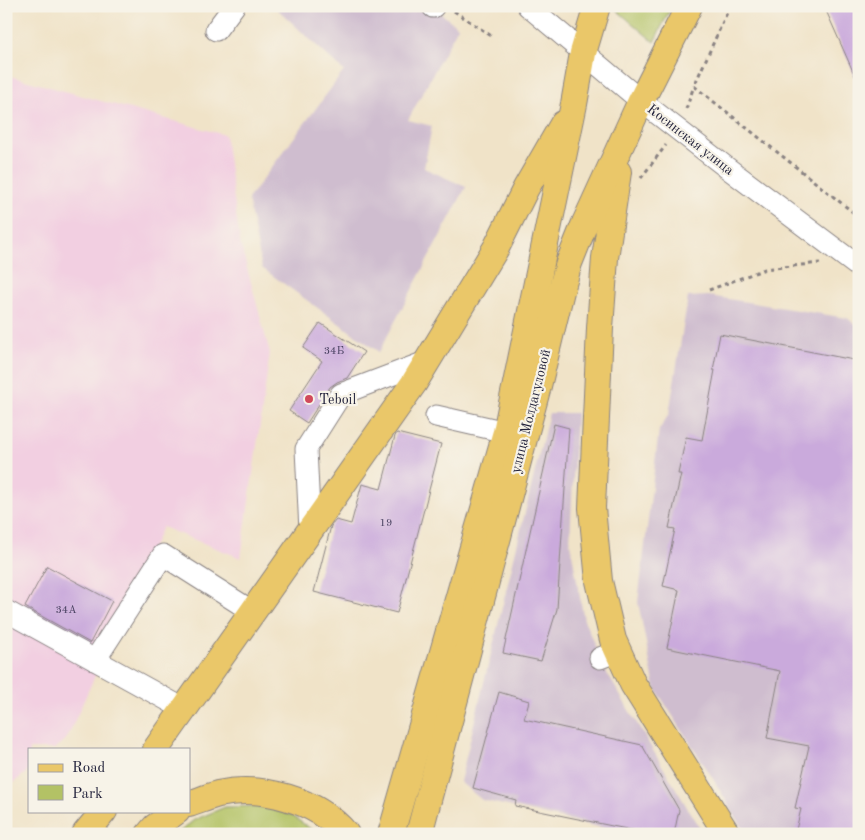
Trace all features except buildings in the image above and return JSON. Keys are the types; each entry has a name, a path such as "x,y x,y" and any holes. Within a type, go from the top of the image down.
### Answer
{"main road":[{"name":"улица Молдагуловой","path":"391,834 506,432 583,53 597,6"},
{"name":"улица Молдагуловой","path":"419,834 538,386 560,291 585,223 641,101 690,6"},
{"path":"157,748 414,383 496,248 526,188 574,104"},
{"path":"624,139 605,258 599,337 592,508 599,581 614,640 609,654 633,684 727,834"},
{"path":"190,804 219,794 253,791 284,795 317,810 346,834"},
{"path":"85,834 103,812"},
{"path":"149,834 154,827 176,812"}],"street":[{"path":"216,30 234,6"},
{"name":"Косинская улица","path":"528,6 641,101 726,168 854,263"},
{"path":"310,531 306,449 341,394 428,361"},
{"path":"436,416 506,432"},
{"path":"95,660 163,555 253,612"},
{"path":"6,612 184,709"}],"path":[{"path":"730,6 694,86 859,217"},
{"path":"438,7 493,37"},
{"path":"709,290 765,269 854,263"}],"shaded area":[{"path":"274,6 432,6 458,27 408,120 432,126 424,168 466,187 379,352 262,268 248,199 344,71"},
{"path":"6,75 225,135 240,242 270,353 241,558 162,527 67,738 55,748 28,748 28,771 6,789"},
{"path":"709,296 847,318 859,327 859,834 746,834 655,688 638,602 659,430 669,414 688,297"},
{"path":"549,413 576,413 570,542 584,620 605,670 703,834 628,834 482,800 460,782"}],"green space":[{"path":"612,6 672,6 654,42"},
{"path":"259,806 291,815 318,834 177,834 194,820 225,807"}],"place":[{"name":"Teboil","path":"309,399"}]}
